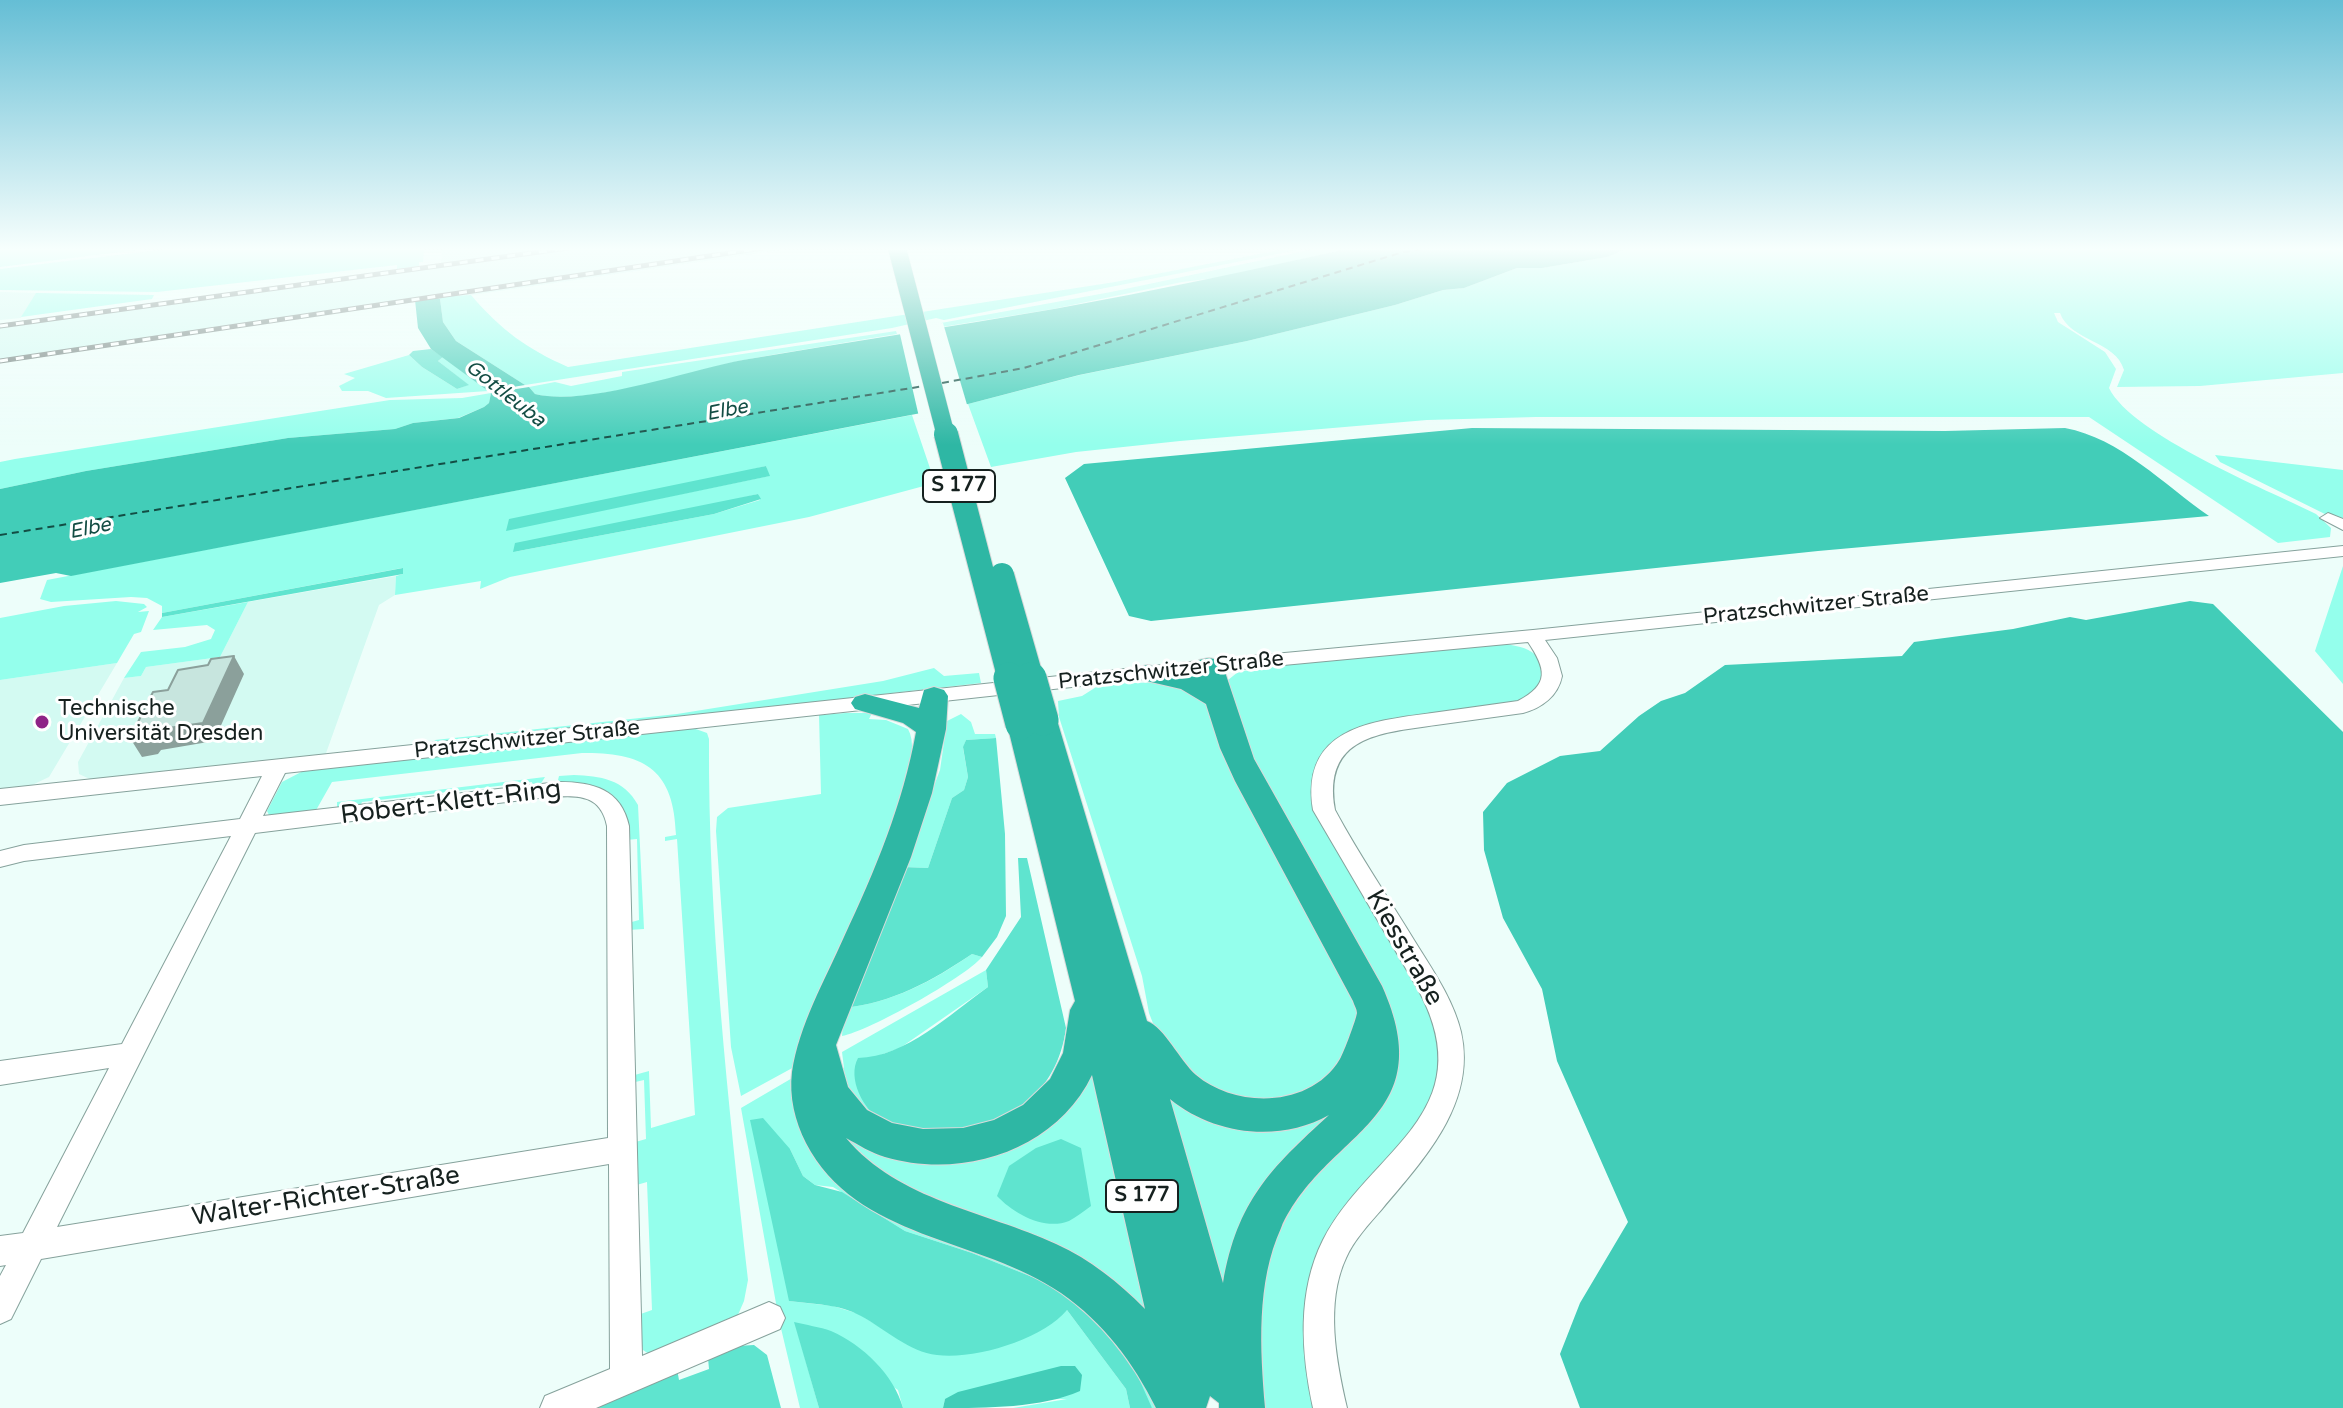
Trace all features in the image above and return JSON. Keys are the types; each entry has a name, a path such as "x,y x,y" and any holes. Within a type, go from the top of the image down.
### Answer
{"highway":[{"name":"S 177","path":"916,314 1032,722 1125,1005 1234,1408"},
{"name":"S 177","path":"927,314 1032,722 1089,986 1191,1408"},
{"path":"1209,666 1240,760 1351,959 1380,1030 1382,1046 1378,1079 1352,1117 1283,1185 1263,1222 1246,1265 1238,1343 1242,1408"},
{"path":"1148,673 1190,683 1219,699"},
{"path":"865,703 913,716 932,712 921,774 902,839 835,996 824,1031 812,1106 823,1132 832,1150 854,1178 890,1201 1044,1258 1096,1289 1118,1308 1144,1340 1181,1408"},
{"path":"817,1081 853,1119 882,1138 911,1147 941,1149 994,1139 1034,1119 1063,1092 1085,1045 1089,986"},
{"path":"1125,1005 1159,1060 1187,1091 1215,1106 1263,1115 1302,1109 1344,1085 1357,1070 1368,1043 1368,998"}],"street":[{"name":"Pratzschwitzer Straße","path":"932,712 1148,673 1209,666 1533,636 2343,551"},
{"name":"Kiesstraße","path":"1330,1408 1318,1352 1320,1297 1331,1257 1346,1230 1431,1129 1445,1097 1451,1068 1450,1044 1436,1000 1324,810 1320,786 1322,772 1328,756 1339,746 1374,727 1513,708 1537,701 1545,695 1553,676 1550,664 1533,636"},
{"name":"Pratzschwitzer Straße","path":"0,797 865,703"},
{"path":"0,1308 278,766"},
{"name":"Robert-Klett-Ring","path":"0,859 24,853 547,790 573,788 605,798 613,805 618,826 626,1380"},
{"path":"0,1073 128,1054"},
{"name":"Walter-Richter-Straße","path":"0,1251 621,1149"},
{"path":"557,1408 769,1318"}],"shaded area":[{"path":"0,314 24,314 21,318 0,320"},
{"path":"80,314 325,314 0,363 0,325"},
{"path":"442,314 489,314 515,337 568,367 911,314 976,314 525,385 456,341 443,322"},
{"path":"992,314 1024,314 942,327 941,323"},
{"path":"1359,314 2054,314 2058,322 2105,352 2116,369 2109,388 2122,406 2144,424 2202,459 2316,514 2331,528 2330,537 2278,543 2089,417 1536,417 1427,420 1076,452 991,467 968,404 1080,375 1247,341"},
{"path":"2060,314 2343,314 2343,373 2200,386 2117,387 2124,370 2119,360 2065,322"},
{"path":"896,331 897,334 739,361 608,392 556,397 535,394 529,387 555,382 571,386 622,376 622,372"},
{"path":"431,349 443,357 438,361 469,385 457,389 409,355 413,351"},
{"path":"409,355 457,389 468,385 438,361 443,357 488,391 386,398 368,391 342,391 339,386 355,378 344,374"},
{"path":"491,393 489,403 484,407 458,418 413,423 395,429 288,438 86,471 0,489 0,462 15,459 390,400 462,398"},
{"path":"912,415 935,483 809,517 510,577 480,589 481,581 395,595 396,576 403,574 402,568 162,613 162,606 147,598 51,602 40,599 47,580","holes":["766,466 769,476 506,530","758,494 760,500 714,514 513,552"]},
{"path":"2215,455 2343,470 2343,523 2220,462"},
{"path":"766,466 770,476 506,531 509,519"},
{"path":"758,494 761,499 714,514 513,552 515,543"},
{"path":"2343,566 2343,684 2315,651"},
{"path":"403,568 403,574 162,617 162,613"},
{"path":"396,576 395,595 379,605 325,756 94,781 79,774 78,762 124,678 141,676 146,667 220,657 248,602"},
{"path":"116,601 144,604 147,607 138,612 149,611 141,632 134,634 117,663 0,680 0,618 64,606"},
{"path":"248,602 220,657 146,667 141,676 124,678 141,652 185,647 211,639 215,630 207,625 153,630 162,617"},
{"path":"1496,643 1524,648 1532,652 1541,664 1542,684 1519,703 1370,723 1336,741 1315,771 1428,1002 1439,1047 1436,1088 1429,1108 1335,1222 1316,1408 1263,1408 1252,1358 1271,1219 1389,1080 1246,754 1227,692 1228,680 1238,672 1267,667"},
{"name":"Technische Universität Dresden","path":"117,663 49,777 30,786 0,792 0,680"},
{"path":"934,668 944,676 979,673 981,683 433,745 435,740 677,714 883,681"},
{"path":"1168,682 1202,695 1342,962 1360,1022 1356,1049 1313,1096 1232,1104 1163,1049 1149,1013 1142,976 1059,717 1058,701 1082,696 1101,684"},
{"path":"872,713 869,719 886,720 908,729 912,753 905,788 872,876 813,1003 803,1030 796,1066 741,1096 731,1047 717,817 728,808 821,794 819,715"},
{"path":"961,714 971,722 975,734 995,734 996,738 966,740 963,748 968,777 964,790 952,798 928,868 903,867 940,770 947,721"},
{"path":"693,728 707,733 709,739 716,942 748,1280 737,1317 652,1356 643,1350 635,1316 652,1310 647,1182 633,1186 632,1143 646,1139 644,1080 631,1083 631,1076 649,1071 651,1128 695,1115 677,839 665,841 665,837 676,835 674,813 662,780 639,761 623,756 582,753 332,782 315,812 269,815 267,811 282,782 307,769"},
{"path":"996,738 1005,834 1006,916 997,937 982,957 972,954 927,982 895,996 844,1008 903,867 928,868 952,798 964,790 968,777 963,747 966,740"},
{"path":"559,776 593,776 618,784 638,805 644,929 628,930 628,923 639,920 637,839 626,840 621,810 610,793 591,786 561,784 558,780"},
{"path":"545,777 540,785 531,788 532,782 362,802 358,810 337,810 337,802"},
{"path":"1018,858 1027,858 1066,1028 1060,1055 1048,1078 1032,1098 1013,1113 991,1124 966,1130 940,1131 883,1122 869,1110 859,1093 854,1075 858,1058 876,1056 910,1042 988,987 986,970 1021,917"},
{"path":"972,954 982,957 937,990 873,1024 842,1036 844,1008 895,996"},
{"path":"986,970 988,987 900,1048 872,1058 952,1140 860,1110 838,1070 844,1068 842,1052"},
{"path":"1090,1061 1161,1345 892,1192 848,1156 825,1093 923,1157"},
{"path":"794,1077 816,1141 1077,1288 1163,1408 1152,1408 1050,1284 905,1231 833,1187 815,1185 803,1176 790,1149 789,1301 833,1306 859,1314 908,1345 1067,1310 1126,1389 1130,1408 1013,1408 1067,1399 945,1399 943,1408 903,1408 898,1390 795,1323 819,1408 800,1408 779,1320 741,1108"},
{"path":"1166,1090 1197,1107 1340,1098 1228,1298"},
{"path":"763,1118 790,1149 803,1176 815,1185 842,1192 905,1231 1050,1284 1083,1307 1129,1356 1152,1408 1130,1408 1126,1389 1067,1310 1042,1330 1025,1338 989,1351 953,1356 917,1349 844,1309 789,1301 750,1120"},
{"path":"1061,1139 1081,1148 1091,1206 1069,1221 1039,1222 1020,1214 997,1196 1009,1166 1036,1148"},
{"path":"794,1322 831,1331 854,1344 885,1373 903,1408 819,1408"},
{"path":"754,1345 767,1355 781,1408 584,1408 677,1369 679,1380 709,1369 708,1358 737,1346"}],"water":[{"path":"416,314 442,314 443,322 456,341 525,385 488,391 431,349 418,328"},
{"path":"1359,314 1247,341 1079,375 968,404 71,576 56,573 0,583 0,489 86,471 288,438 395,429 413,423 459,418 484,407 489,403 491,393 529,387 535,394 556,397 609,392 743,360 1015,316"},
{"path":"1472,428 1945,431 2065,428 2085,433 2123,452 2209,516 1818,551 1151,621 1129,616 1065,478 1084,464"},
{"path":"2190,601 2213,604 2343,732 2343,1408 1580,1408 1560,1354 1580,1303 1628,1222 1557,1061 1542,989 1503,918 1484,850 1483,812 1507,783 1560,756 1600,751 1639,716 1661,701 1685,693 1725,665 1902,656 1914,642 2013,629 2070,617 2086,620"},
{"path":"1061,1366 1075,1366 1082,1375 1080,1391 1031,1404 943,1408 945,1399 958,1392"}],"pier":[{"path":"943,323 968,408 919,417 899,330"}],"building":[{"path":"234,656 203,723 148,731 146,736 130,738 153,692 168,690 178,670 208,665 211,659"}],"ferry route":[{"path":"942,383 1024,368 1201,314"},
{"path":"0,535 924,386"}],"railway":[{"path":"0,326 90,314"},
{"path":"0,361 319,314"}],"place":[{"name":"Technische Universität Dresden","path":"42,722"}],"water label":[{"name":"Gottleuba","path":"505,394"},
{"name":"Elbe","path":"727,411"},
{"name":"Elbe","path":"90,529"}]}
